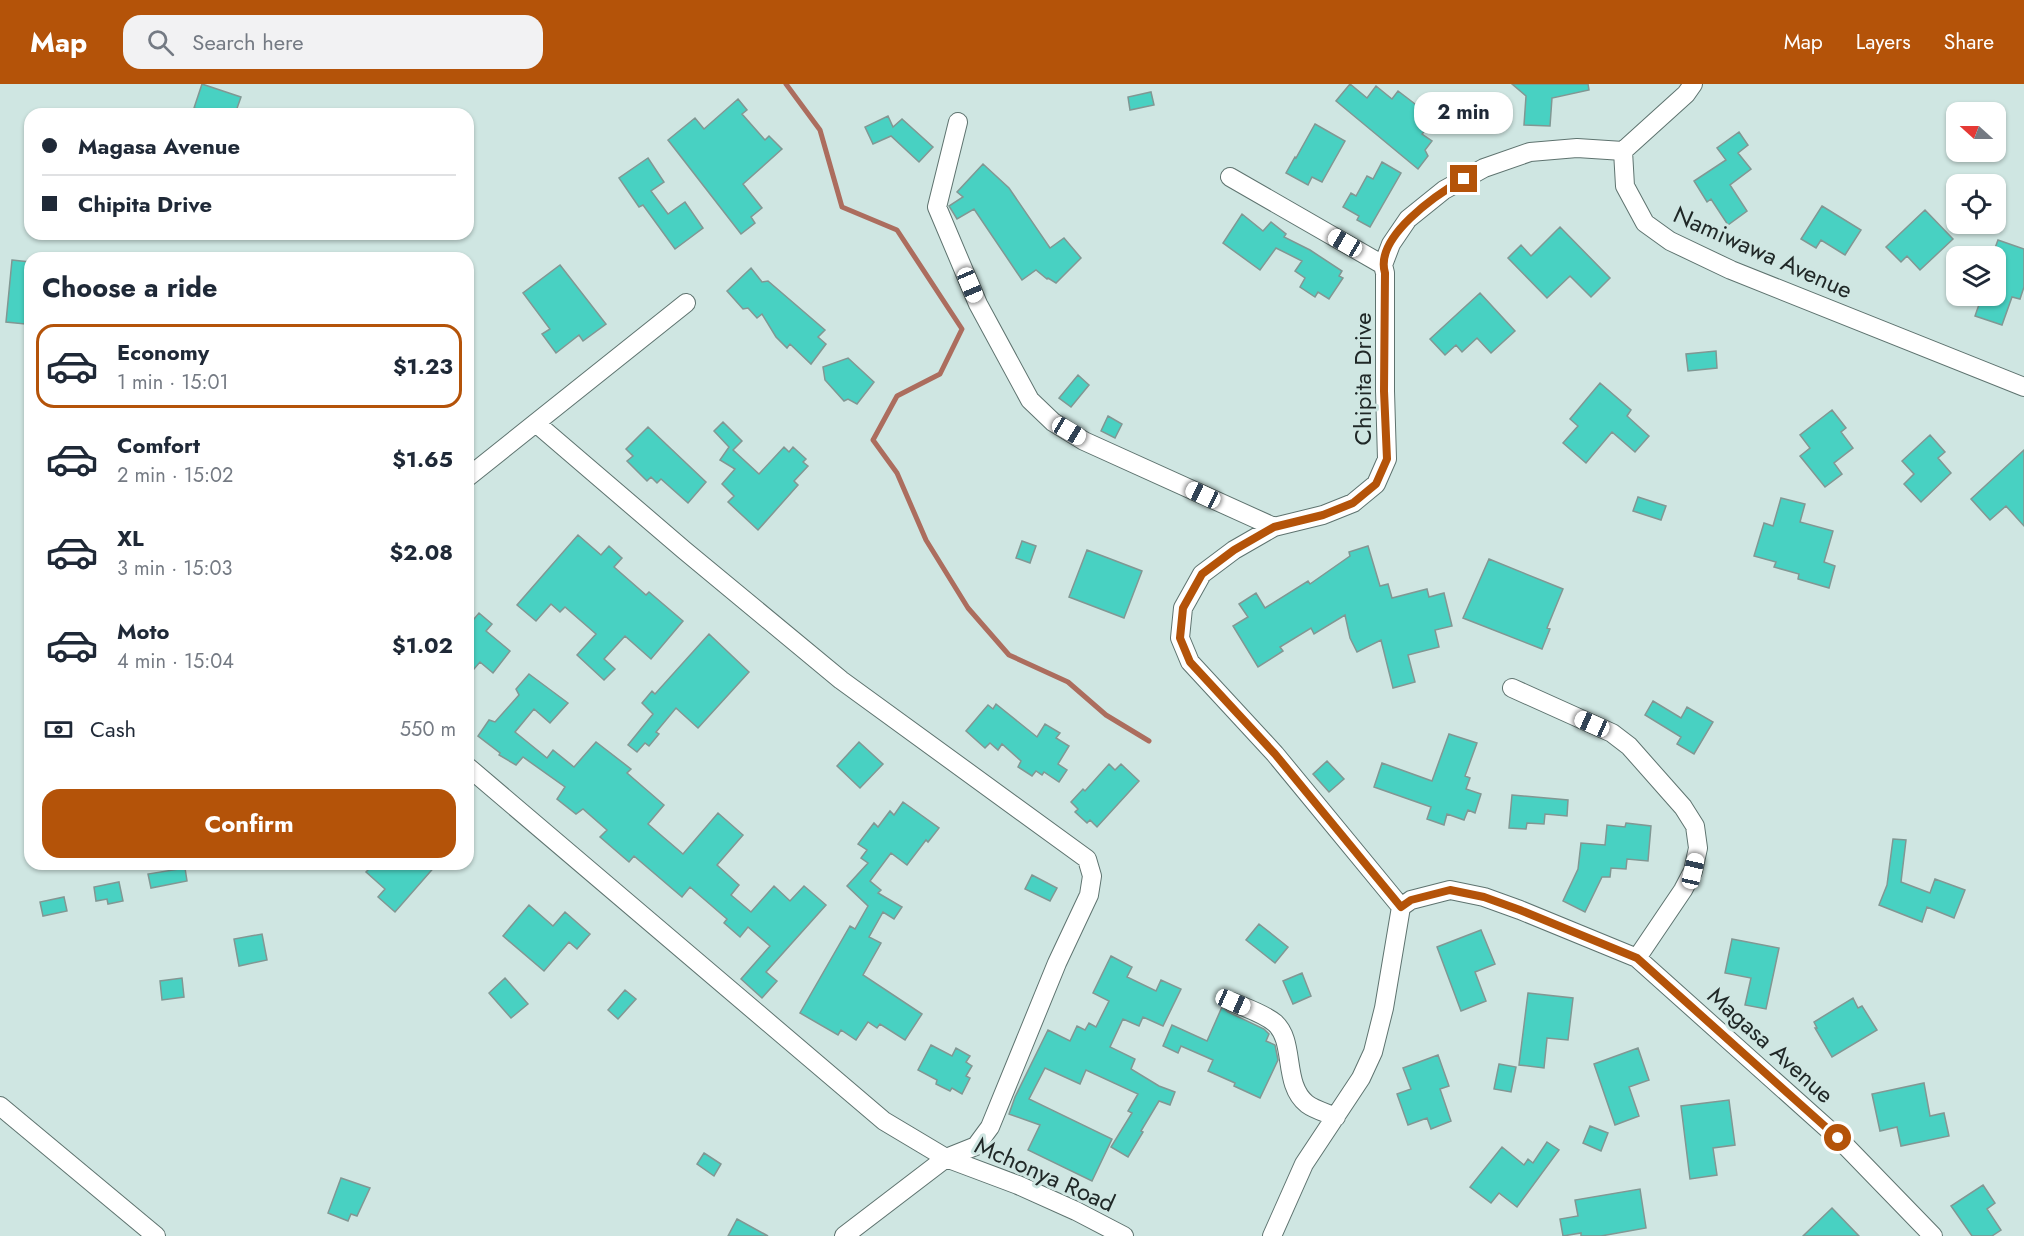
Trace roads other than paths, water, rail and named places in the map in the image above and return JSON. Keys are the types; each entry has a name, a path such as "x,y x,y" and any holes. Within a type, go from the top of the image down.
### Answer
{"street":[{"path":"1623,152 1686,94 1693,84"},
{"path":"958,122 937,207 978,304 1030,400 1053,422 1084,441 1274,527"},
{"name":"Chipita Drive","path":"1401,907 1275,754 1190,662 1180,638 1183,608 1202,574 1234,550 1274,527 1323,515 1353,503 1376,484 1387,459 1384,391 1385,273 1383,265 1391,244 1408,219 1444,190 1484,168 1530,152 1577,148 1623,152"},
{"name":"Namiwawa Avenue","path":"1623,152 1625,186 1645,223 1670,241 1731,270 2024,387"},
{"path":"1230,177 1383,265"},
{"path":"474,472 686,303"},
{"path":"537,424 841,680 1087,859 1092,876 1089,895 1057,963 990,1127 976,1146 946,1158 844,1236"},
{"path":"1512,688 1612,733 1629,746 1683,807 1695,826 1698,848 1693,871 1683,890 1637,958"},
{"name":"Mchonya Road","path":"474,772 884,1121 946,1158 1010,1182 1076,1211 1124,1236"},
{"name":"Magasa Avenue","path":"1401,907 1411,900 1450,890 1484,897 1637,958 1838,1138 1933,1236"},
{"path":"1272,1236 1304,1164 1361,1078 1373,1052 1384,1008 1401,907"},
{"path":"1233,1002 1276,1024 1286,1046 1291,1076 1297,1092 1305,1102 1336,1117"},
{"path":"0,1106 156,1236"}],"waterway":[{"path":"786,84 820,130 842,207 897,230 962,329 940,374 897,396 873,440 897,473 926,540 968,608 1009,655 1068,682 1106,715 1149,741"}]}
